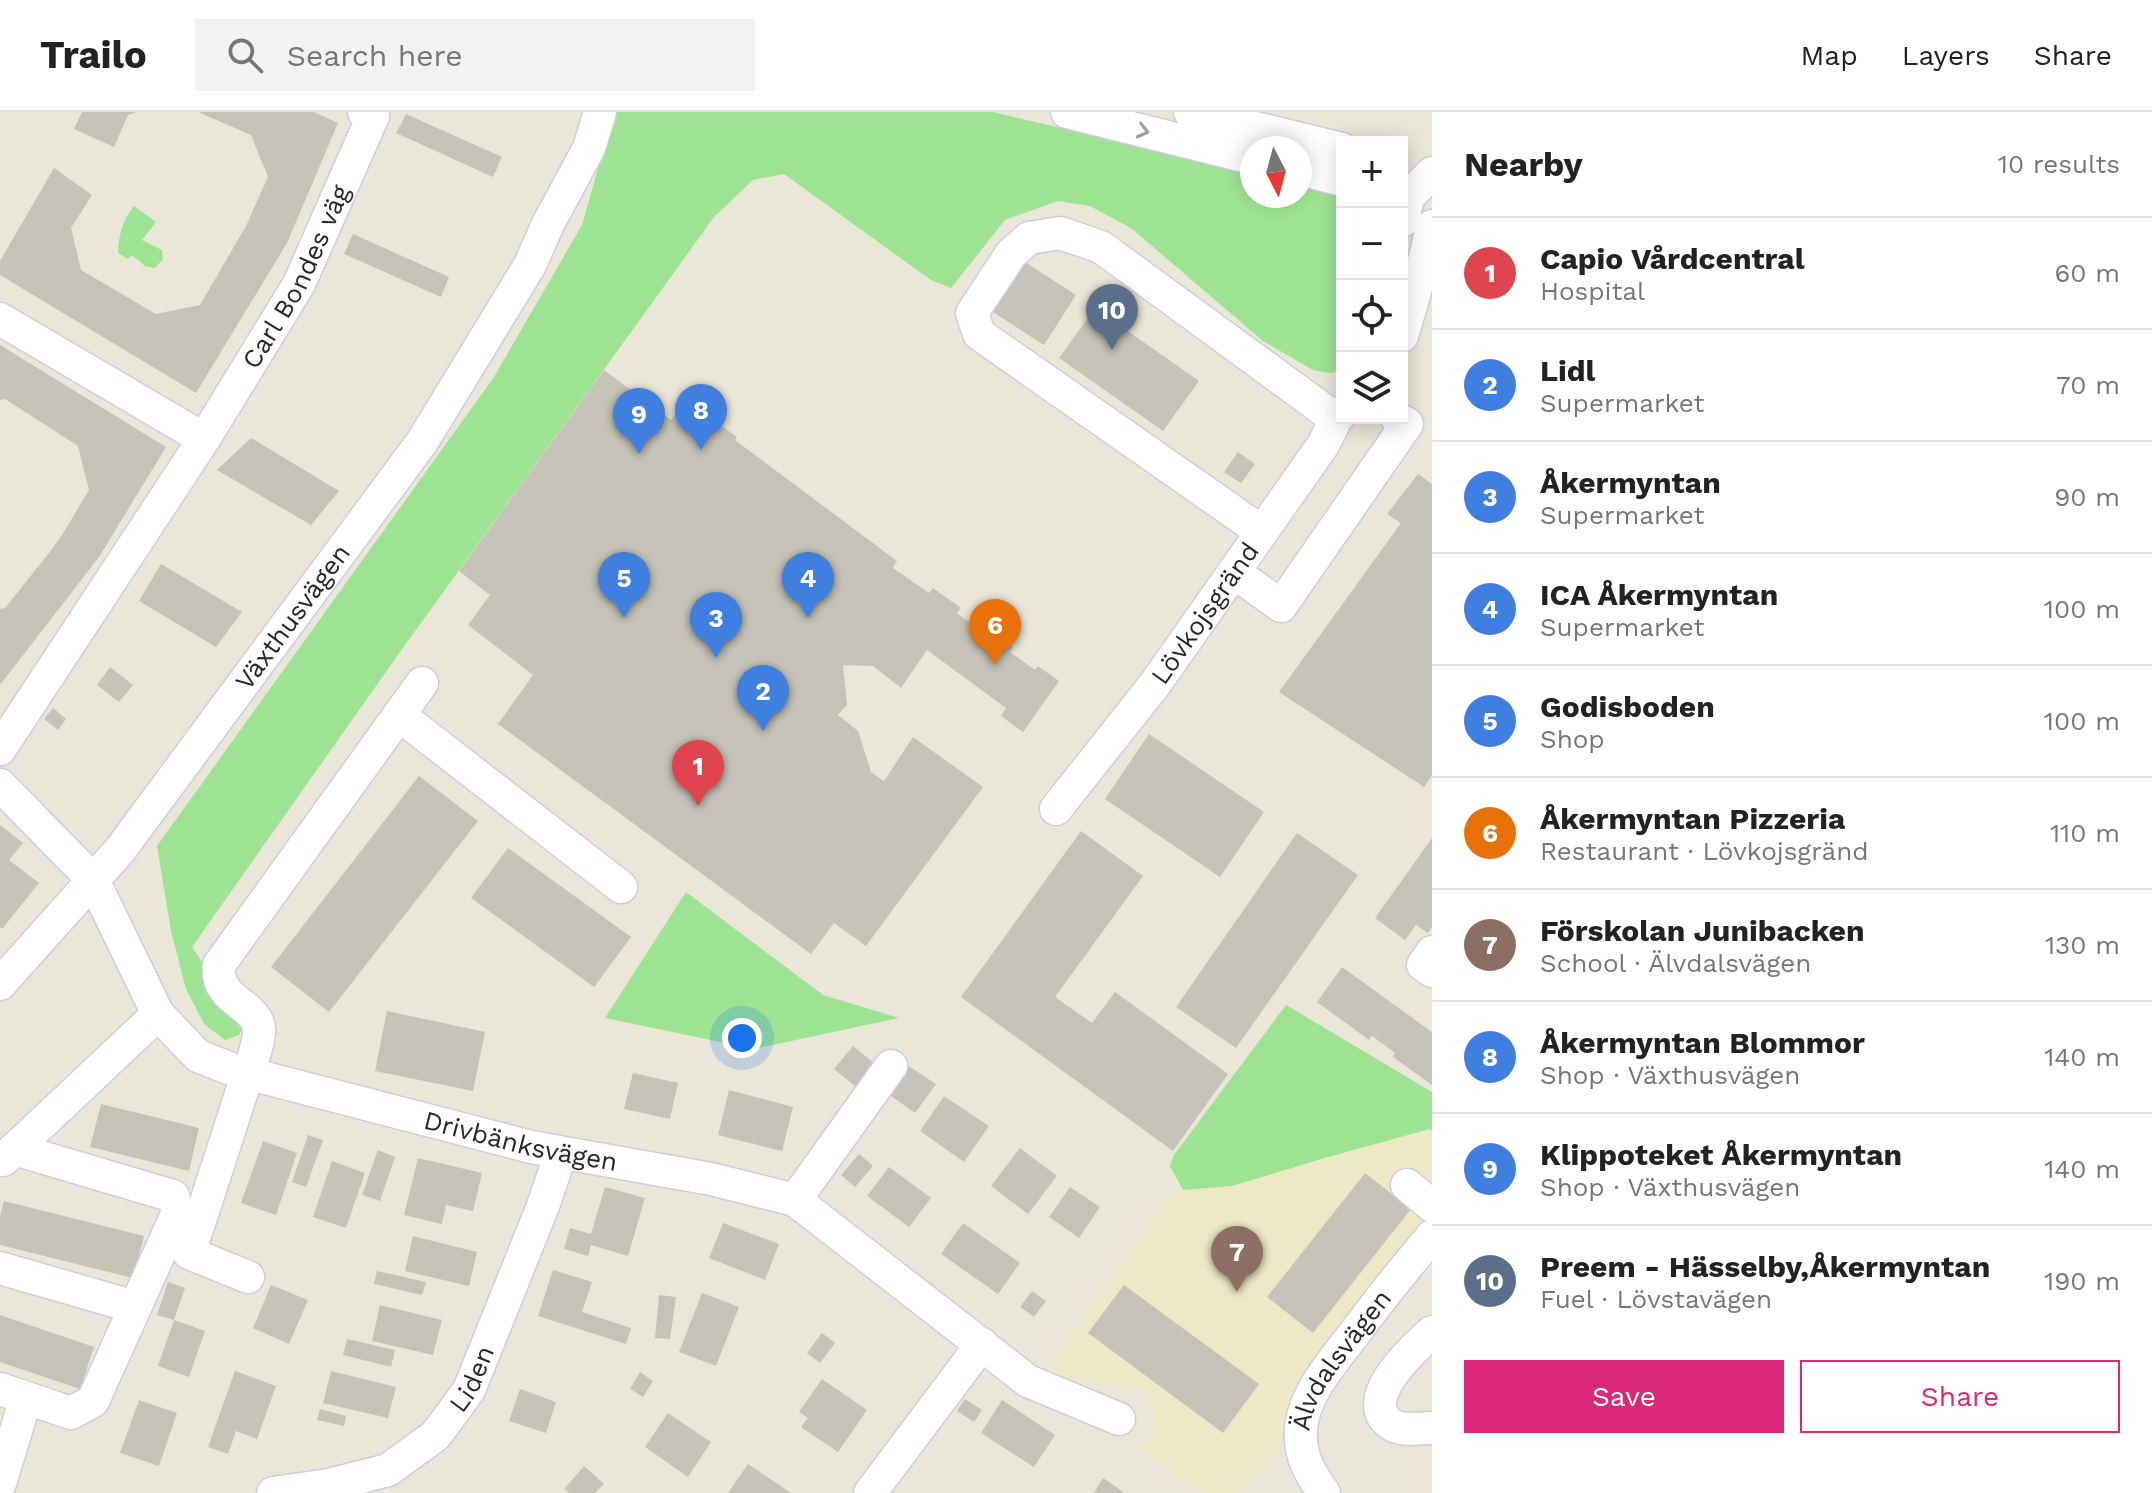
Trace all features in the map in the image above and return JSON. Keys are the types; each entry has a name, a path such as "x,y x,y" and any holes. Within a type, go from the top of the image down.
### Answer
{"street":[{"name":"Carl Bondes väg","path":"0,749 204,439 299,284 373,116 364,112"},
{"name":"Växthusvägen","path":"548,224 577,112"},
{"name":"Växthusvägen","path":"0,984 120,850 422,442 530,265 589,148 600,112"},
{"path":"1067,112 1240,155"},
{"path":"1190,112 1336,148"},
{"path":"1408,166 1432,172 1411,203"},
{"path":"1312,172 1336,178"},
{"path":"1408,320 1432,226"},
{"path":"1262,532 979,334 972,313 1011,254 1029,238 1060,233 1101,247 1336,414"},
{"path":"0,319 204,439"},
{"name":"Lövkojsgränd","path":"1056,809 1155,684 1323,445 1336,421"},
{"path":"1234,572 1281,606 1407,424"},
{"path":"248,1277 189,1253 248,1073 259,1028 256,1019 221,987 217,976 219,965 422,683"},
{"path":"399,715 621,887"},
{"path":"0,785 93,880"},
{"name":"Drivbänksvägen","path":"93,880 158,1014 198,1056 231,1069 561,1153 711,1179 795,1200 1028,1381 1119,1419"},
{"path":"1432,952 1423,965 1432,971"},
{"path":"7,1156 158,1014"},
{"path":"795,1200 891,1066"},
{"name":"Liden","path":"273,1493 329,1485 388,1470 436,1435 469,1390 561,1153"},
{"path":"0,1483 13,1393 71,1413 93,1401 178,1212 173,1196 7,1156"},
{"path":"1407,1185 1432,1206"},
{"name":"Älvdalsvägen","path":"1324,1493 1306,1466 1300,1432 1304,1410 1321,1378 1394,1280 1431,1241"},
{"path":"0,1268 135,1307"},
{"name":"Älvdalsvägen","path":"1431,1428 1395,1427 1382,1415 1379,1406 1382,1390 1402,1361 1432,1332"},
{"path":"870,1493 982,1344"}],"shaded area":[{"path":"1430,1129 1432,1216 1311,1367 1286,1413 1277,1450 1240,1493 1205,1493 1140,1449 1156,1425 1154,1409 1143,1390 1113,1380 1072,1384 1047,1373 1167,1197 1183,1190 1232,1186"}],"green space":[{"path":"614,112 993,112 1240,170 1240,208 1312,208 1312,187 1329,191 1336,196 1336,372 1313,370 1263,341 1131,228 1090,206 1058,201 1005,220 951,288 931,280 784,174 753,180 714,217 192,947 244,1024 239,1035 225,1040 204,1024 186,989 171,931 157,846 494,377 582,225"},
{"path":"134,206 156,222 142,240 162,250 163,259 155,268 145,266 132,255 128,259 118,253 122,228"},
{"path":"686,892 823,995 899,1018 754,1049 605,1018"},
{"path":"1286,1005 1432,1092 1432,1131 1430,1129 1328,1157 1232,1186 1183,1190 1170,1166 1174,1155"}],"building":[{"path":"82,112 136,112 128,115 114,147 74,129"},
{"path":"198,112 314,112 338,123 287,243 196,393 0,275 0,261 54,168 92,195 71,228 81,270 156,314 200,305 246,226 268,177 251,135"},
{"path":"406,114 502,157 493,177 396,133"},
{"path":"353,234 449,277 441,297 344,254"},
{"path":"1025,262 1076,295 1044,345 993,312"},
{"path":"1095,308 1199,381 1163,431 1059,358"},
{"path":"0,345 166,447 99,557 0,685 0,609 5,608 49,553 89,490 78,446 5,399 0,400"},
{"path":"604,370 671,420 686,400 897,561 893,568 929,593 933,588 961,608 957,613 997,643 1000,638 1013,647 1010,652 1035,670 1038,666 1059,681 1023,732 1001,716 1006,708 927,650 901,688 873,666 843,665 847,705 838,715 858,731 871,772 884,781 913,737 983,787 866,946 834,923 811,954 498,724 533,675 468,625 490,595 459,571"},
{"path":"251,438 339,491 311,525 217,470"},
{"path":"1238,452 1255,464 1241,483 1224,472"},
{"path":"1418,474 1432,484 1432,775 1424,787 1279,692 1401,523 1387,514"},
{"path":"161,564 242,612 216,647 139,601"},
{"path":"110,667 133,685 119,702 97,685"},
{"path":"53,708 66,719 58,730 44,719"},
{"path":"1149,734 1264,812 1220,877 1105,799"},
{"path":"419,776 478,821 329,1012 271,967"},
{"path":"0,825 23,843 9,860 39,883 2,929 0,927"},
{"path":"1081,831 1143,876 1055,997 1092,1023 1115,992 1228,1074 1173,1151 961,997"},
{"path":"1297,833 1358,875 1236,1048 1176,1007"},
{"path":"1432,838 1432,927 1428,933 1416,925 1405,940 1375,918"},
{"path":"508,848 631,937 594,987 471,898"},
{"path":"1342,967 1432,1032 1432,1085 1393,1057 1395,1053 1372,1036 1369,1040 1317,1002"},
{"path":"387,1011 485,1032 473,1091 375,1071"},
{"path":"853,1046 874,1063 855,1086 834,1069"},
{"path":"907,1065 936,1084 915,1113 887,1093"},
{"path":"633,1073 678,1083 670,1119 624,1109"},
{"path":"729,1090 793,1107 782,1151 718,1135"},
{"path":"944,1096 989,1126 964,1162 920,1131"},
{"path":"101,1104 199,1128 189,1171 90,1147"},
{"path":"308,1135 323,1140 306,1187 292,1182"},
{"path":"263,1141 297,1153 276,1215 241,1203"},
{"path":"1020,1148 1057,1176 1028,1214 991,1186"},
{"path":"378,1150 395,1157 380,1201 362,1195"},
{"path":"859,1154 873,1166 855,1187 841,1175"},
{"path":"418,1158 482,1173 473,1211 446,1205 442,1224 404,1215"},
{"path":"332,1161 365,1173 346,1228 313,1217"},
{"path":"889,1167 931,1198 909,1227 867,1196"},
{"path":"1365,1173 1411,1209 1313,1333 1267,1297"},
{"path":"605,1187 645,1198 628,1256 591,1245 588,1256 564,1249 570,1228 591,1234"},
{"path":"1070,1187 1100,1207 1079,1238 1049,1217"},
{"path":"4,1201 144,1236 133,1278 0,1245 0,1216"},
{"path":"723,1223 779,1244 765,1280 709,1258"},
{"path":"963,1223 1020,1263 998,1294 941,1254"},
{"path":"413,1236 477,1252 469,1286 405,1271"},
{"path":"553,1270 592,1282 582,1312 631,1328 626,1344 538,1316"},
{"path":"377,1271 426,1282 422,1295 374,1284"},
{"path":"168,1282 185,1288 174,1320 157,1315"},
{"path":"271,1285 308,1300 289,1344 253,1328"},
{"path":"1124,1285 1259,1384 1223,1433 1088,1333"},
{"path":"1032,1291 1046,1301 1034,1317 1020,1307"},
{"path":"702,1293 739,1307 716,1366 679,1352"},
{"path":"659,1295 676,1297 670,1339 655,1338"},
{"path":"380,1305 442,1320 433,1355 372,1341"},
{"path":"0,1315 94,1347 80,1389 0,1362"},
{"path":"174,1320 205,1331 189,1377 158,1366"},
{"path":"822,1333 835,1343 820,1363 807,1353"},
{"path":"347,1339 395,1350 391,1367 343,1355"},
{"path":"235,1371 276,1386 257,1439 236,1431 228,1454 208,1447"},
{"path":"331,1371 396,1387 388,1418 323,1403"},
{"path":"640,1372 653,1381 643,1397 630,1389"},
{"path":"822,1379 867,1410 838,1452 801,1427 808,1418 799,1412"},
{"path":"520,1389 556,1402 546,1433 509,1421"},
{"path":"965,1399 982,1410 974,1422 957,1411"},
{"path":"139,1400 177,1413 159,1466 120,1453"},
{"path":"1002,1400 1055,1435 1034,1467 981,1433"},
{"path":"320,1409 346,1416 344,1426 317,1420"},
{"path":"668,1413 711,1442 688,1477 645,1447"},
{"path":"748,1464 791,1493 728,1493"},
{"path":"584,1466 604,1484 595,1493 569,1493 564,1489"},
{"path":"1103,1478 1125,1493 1094,1493"}],"place":[{"name":"Preem - Hässelby,Åkermyntan","path":"1112,350"},
{"name":"Åkermyntan Blommor","path":"701,450"},
{"name":"Klippoteket Åkermyntan","path":"639,454"},
{"name":"Godisboden","path":"624,618"},
{"name":"ICA Åkermyntan","path":"808,618"},
{"name":"Åkermyntan","path":"716,658"},
{"name":"Åkermyntan Pizzeria","path":"995,665"},
{"name":"Lidl","path":"763,731"},
{"name":"Capio Vårdcentral","path":"698,806"},
{"name":"Förskolan Junibacken","path":"1237,1292"}]}
